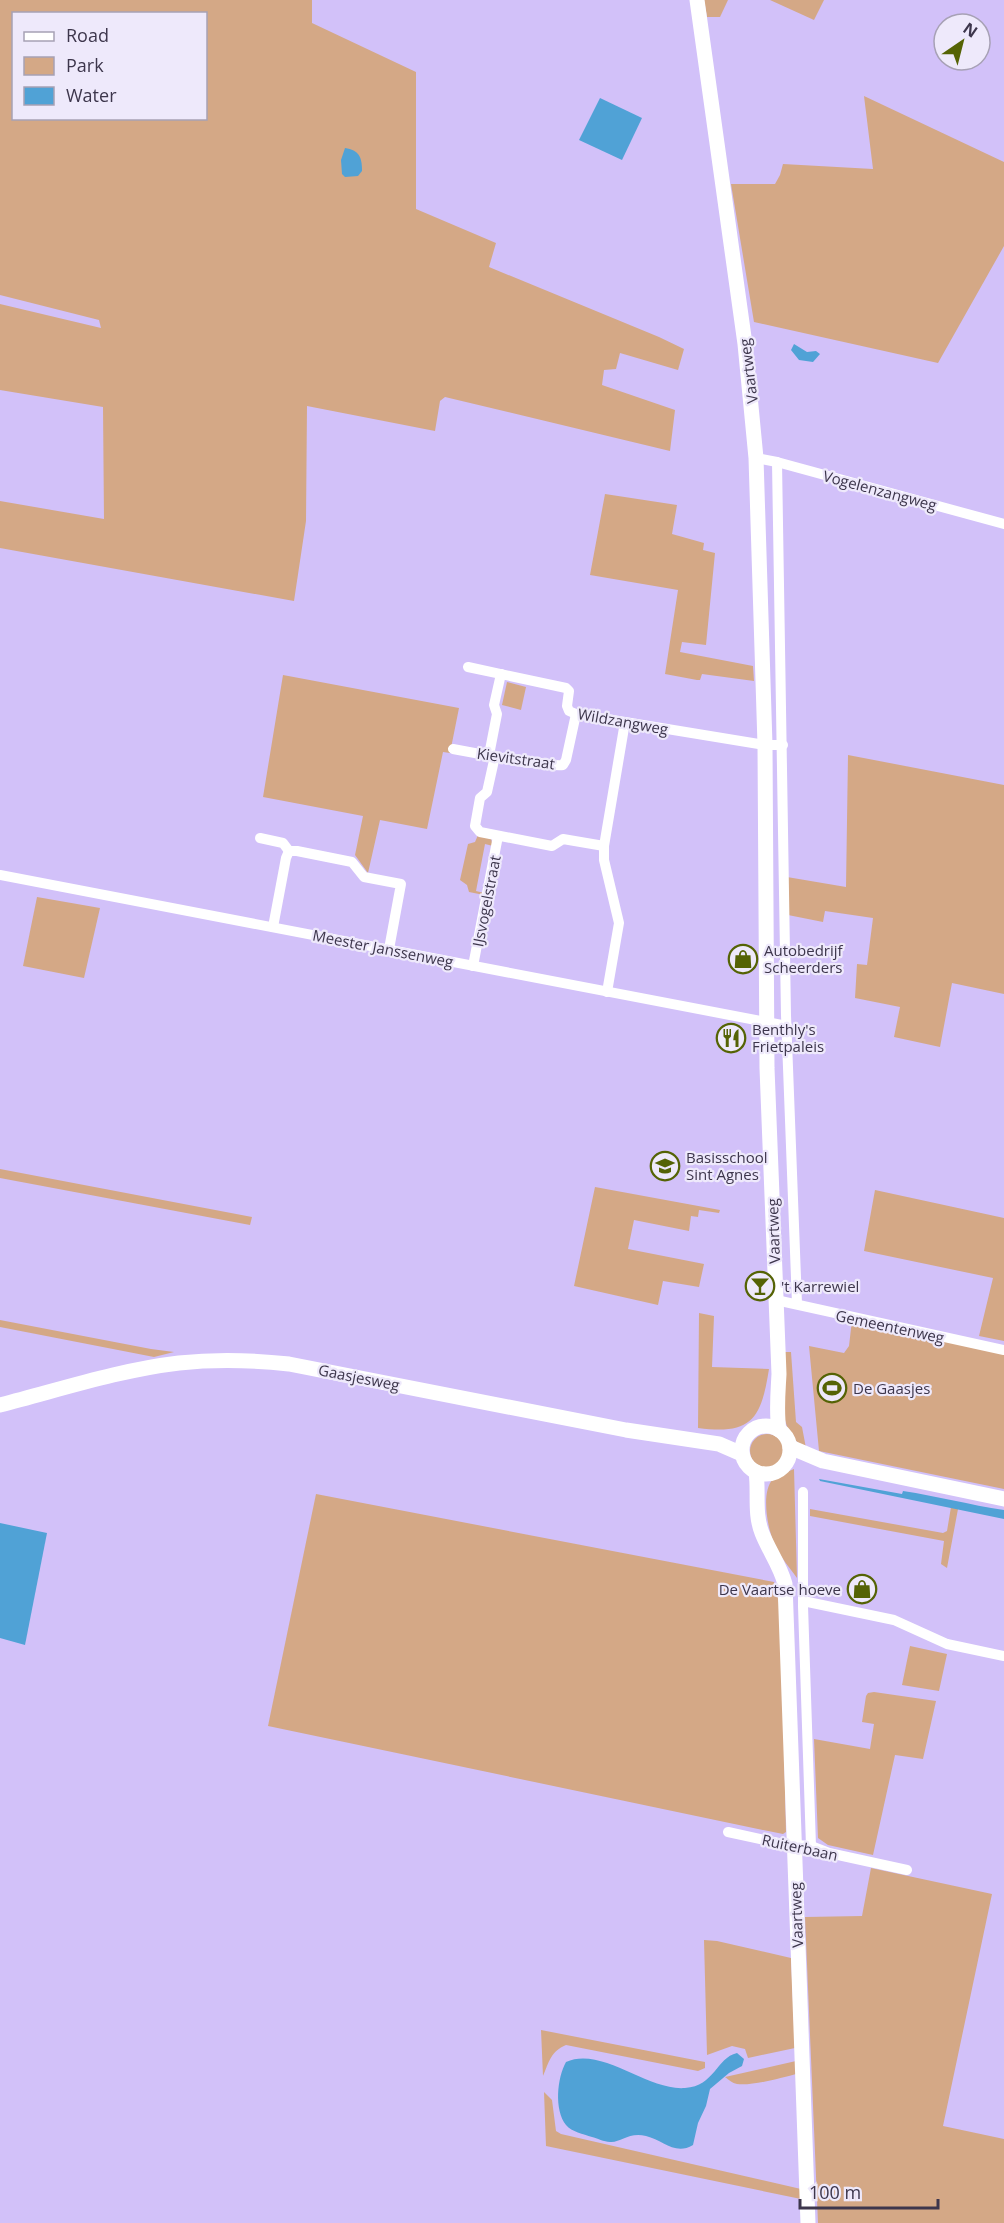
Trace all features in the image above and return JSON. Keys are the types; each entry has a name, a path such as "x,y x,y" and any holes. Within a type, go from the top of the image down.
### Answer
{"street":[{"name":"Vaartweg","path":"697,0 745,344 756,458 765,745 766,1023 779,1374 772,1428"},
{"name":"Vogelenzangweg","path":"756,458 1004,524"},
{"name":"Vaartweg","path":"777,462 787,1026 797,1304"},
{"name":"Wildzangweg","path":"468,667 566,688 569,691 567,706 569,711 576,714 765,745"},
{"path":"501,674 494,705 497,714 487,792 480,798 475,821 477,829 484,834 552,846 563,839 604,846"},
{"name":"Kievitstraat","path":"453,749 529,763 538,761 563,765 576,714"},
{"path":"607,992 619,923 604,860 604,846 625,722"},
{"path":"765,745 783,745"},
{"name":"IJsvogelstraat","path":"473,966 498,836"},
{"path":"260,838 283,843 290,851 352,862 364,877 401,884 389,950"},
{"path":"273,927 286,858 290,851"},
{"name":"Meester Janssenweg","path":"0,875 766,1023"},
{"path":"766,1023 787,1026"},
{"name":"Gemeentenweg","path":"776,1300 1004,1350"},
{"name":"Gaasjesweg","path":"0,1405 129,1372 177,1363 246,1360 289,1364 626,1430 743,1447"},
{"path":"772,1428 784,1435 788,1455 782,1468 763,1473 747,1465 743,1447 753,1430 772,1428"},
{"path":"788,1455 1004,1499"},
{"name":"Vaartweg","path":"763,1473 757,1515 762,1533 781,1569 785,1584 808,2223"},
{"path":"803,1492 803,1604 811,1846"},
{"path":"786,1606 803,1604 894,1620 947,1644 1004,1656"},
{"name":"Ruiterbaan","path":"728,1832 783,1844 811,1846 829,1853 907,1870"}],"green space":[{"path":"0,0 312,0 312,23 416,72 416,209 496,243 489,267 684,349 678,370 620,353 616,369 604,370 602,385 675,410 670,451 445,397 440,401 435,431 307,406 306,521 294,601 0,548 0,501 104,519 103,407 0,390 0,304 101,328 99,320 0,295"},
{"path":"704,0 728,0 720,17 707,17"},
{"path":"770,0 824,0 814,20"},
{"path":"864,96 1004,162 1004,246 938,363 754,322 731,184 775,184 783,164 873,169"},
{"path":"605,494 677,505 672,534 704,543 703,550 715,553 706,645 682,642 680,652 753,666 754,681 702,674 700,680 697,680 665,674 678,590 590,575"},
{"path":"283,675 459,708 450,753 443,752 427,829 380,820 368,873 355,855 363,816 263,797"},
{"path":"507,682 526,687 521,710 502,705"},
{"path":"848,755 1004,785 1004,994 952,983 940,1047 894,1037 900,1007 855,998 857,964 867,965 873,918 825,911 823,922 788,915 787,877 846,887"},
{"path":"478,835 491,839 493,846 485,844 476,891 484,895 469,892 467,885 460,880 468,844 475,842"},
{"path":"37,897 100,908 84,978 23,966"},
{"path":"0,1169 252,1217 250,1225 0,1178"},
{"path":"595,1187 720,1210 719,1213 699,1210 698,1217 691,1216 689,1231 634,1220 628,1249 704,1264 699,1287 663,1281 658,1305 574,1286"},
{"path":"875,1190 1004,1218 1004,1341 979,1336 993,1278 864,1251"},
{"path":"699,1313 714,1316 712,1367 769,1369 757,1411 751,1420 742,1426 716,1430 698,1428"},
{"path":"0,1320 174,1352 154,1357 0,1327"},
{"path":"852,1320 1004,1352 1004,1489 819,1451 809,1346 844,1353 849,1346"},
{"path":"784,1352 791,1352 796,1422 802,1427 806,1448 789,1430 785,1418 782,1391"},
{"path":"767,1434 779,1439 784,1451 779,1463 767,1468 755,1463 750,1451 755,1439"},
{"path":"794,1469 797,1578 773,1541 766,1503 769,1485 773,1479"},
{"path":"316,1494 774,1582 781,1611 786,1832 783,1834 758,1829 268,1726"},
{"path":"951,1507 958,1509 947,1568 941,1564 944,1541 810,1516 810,1509 943,1533 947,1531"},
{"path":"910,1646 947,1654 939,1691 902,1685"},
{"path":"874,1692 936,1701 923,1759 895,1755 873,1855 828,1845 818,1838 814,1739 870,1749 874,1724 862,1722 866,1696"},
{"path":"871,1868 992,1894 943,2126 1004,2139 1004,2223 818,2223 805,1917 862,1916"},
{"path":"704,1940 791,1958 795,2048 748,2058 745,2049 732,2046 707,2055"},
{"path":"541,2030 705,2062 705,2068 698,2071 566,2045 554,2054 543,2076"},
{"path":"796,2061 796,2074 758,2083 737,2084 725,2077"},
{"path":"544,2092 552,2100 556,2131 561,2134 801,2189 801,2199 546,2146"}],"water":[{"path":"600,98 642,118 622,160 579,140"},
{"path":"345,148 357,152 360,158 362,171 358,176 345,177 342,174 341,160"},
{"path":"794,344 807,352 816,351 820,354 813,362 799,360 791,350"},
{"path":"819,1479 902,1494 903,1491 916,1493 1004,1510 1004,1519 820,1481"},
{"path":"0,1523 47,1533 25,1645 0,1638"},
{"path":"737,2053 744,2059 742,2066 729,2073 710,2089 693,2145 687,2148 675,2148 640,2135 614,2142 605,2141 574,2131 562,2119 558,2094 566,2062 580,2059 594,2060 655,2083 685,2088 703,2082 724,2060"}],"place":[{"name":"Autobedrijf Scheerders","path":"743,959"},
{"name":"Benthly's Frietpaleis","path":"731,1038"},
{"name":"Basisschool Sint Agnes","path":"665,1166"},
{"name":"'t Karrewiel","path":"760,1286"},
{"name":"De Gaasjes","path":"832,1388"},
{"name":"De Vaartse hoeve","path":"862,1589"}]}
